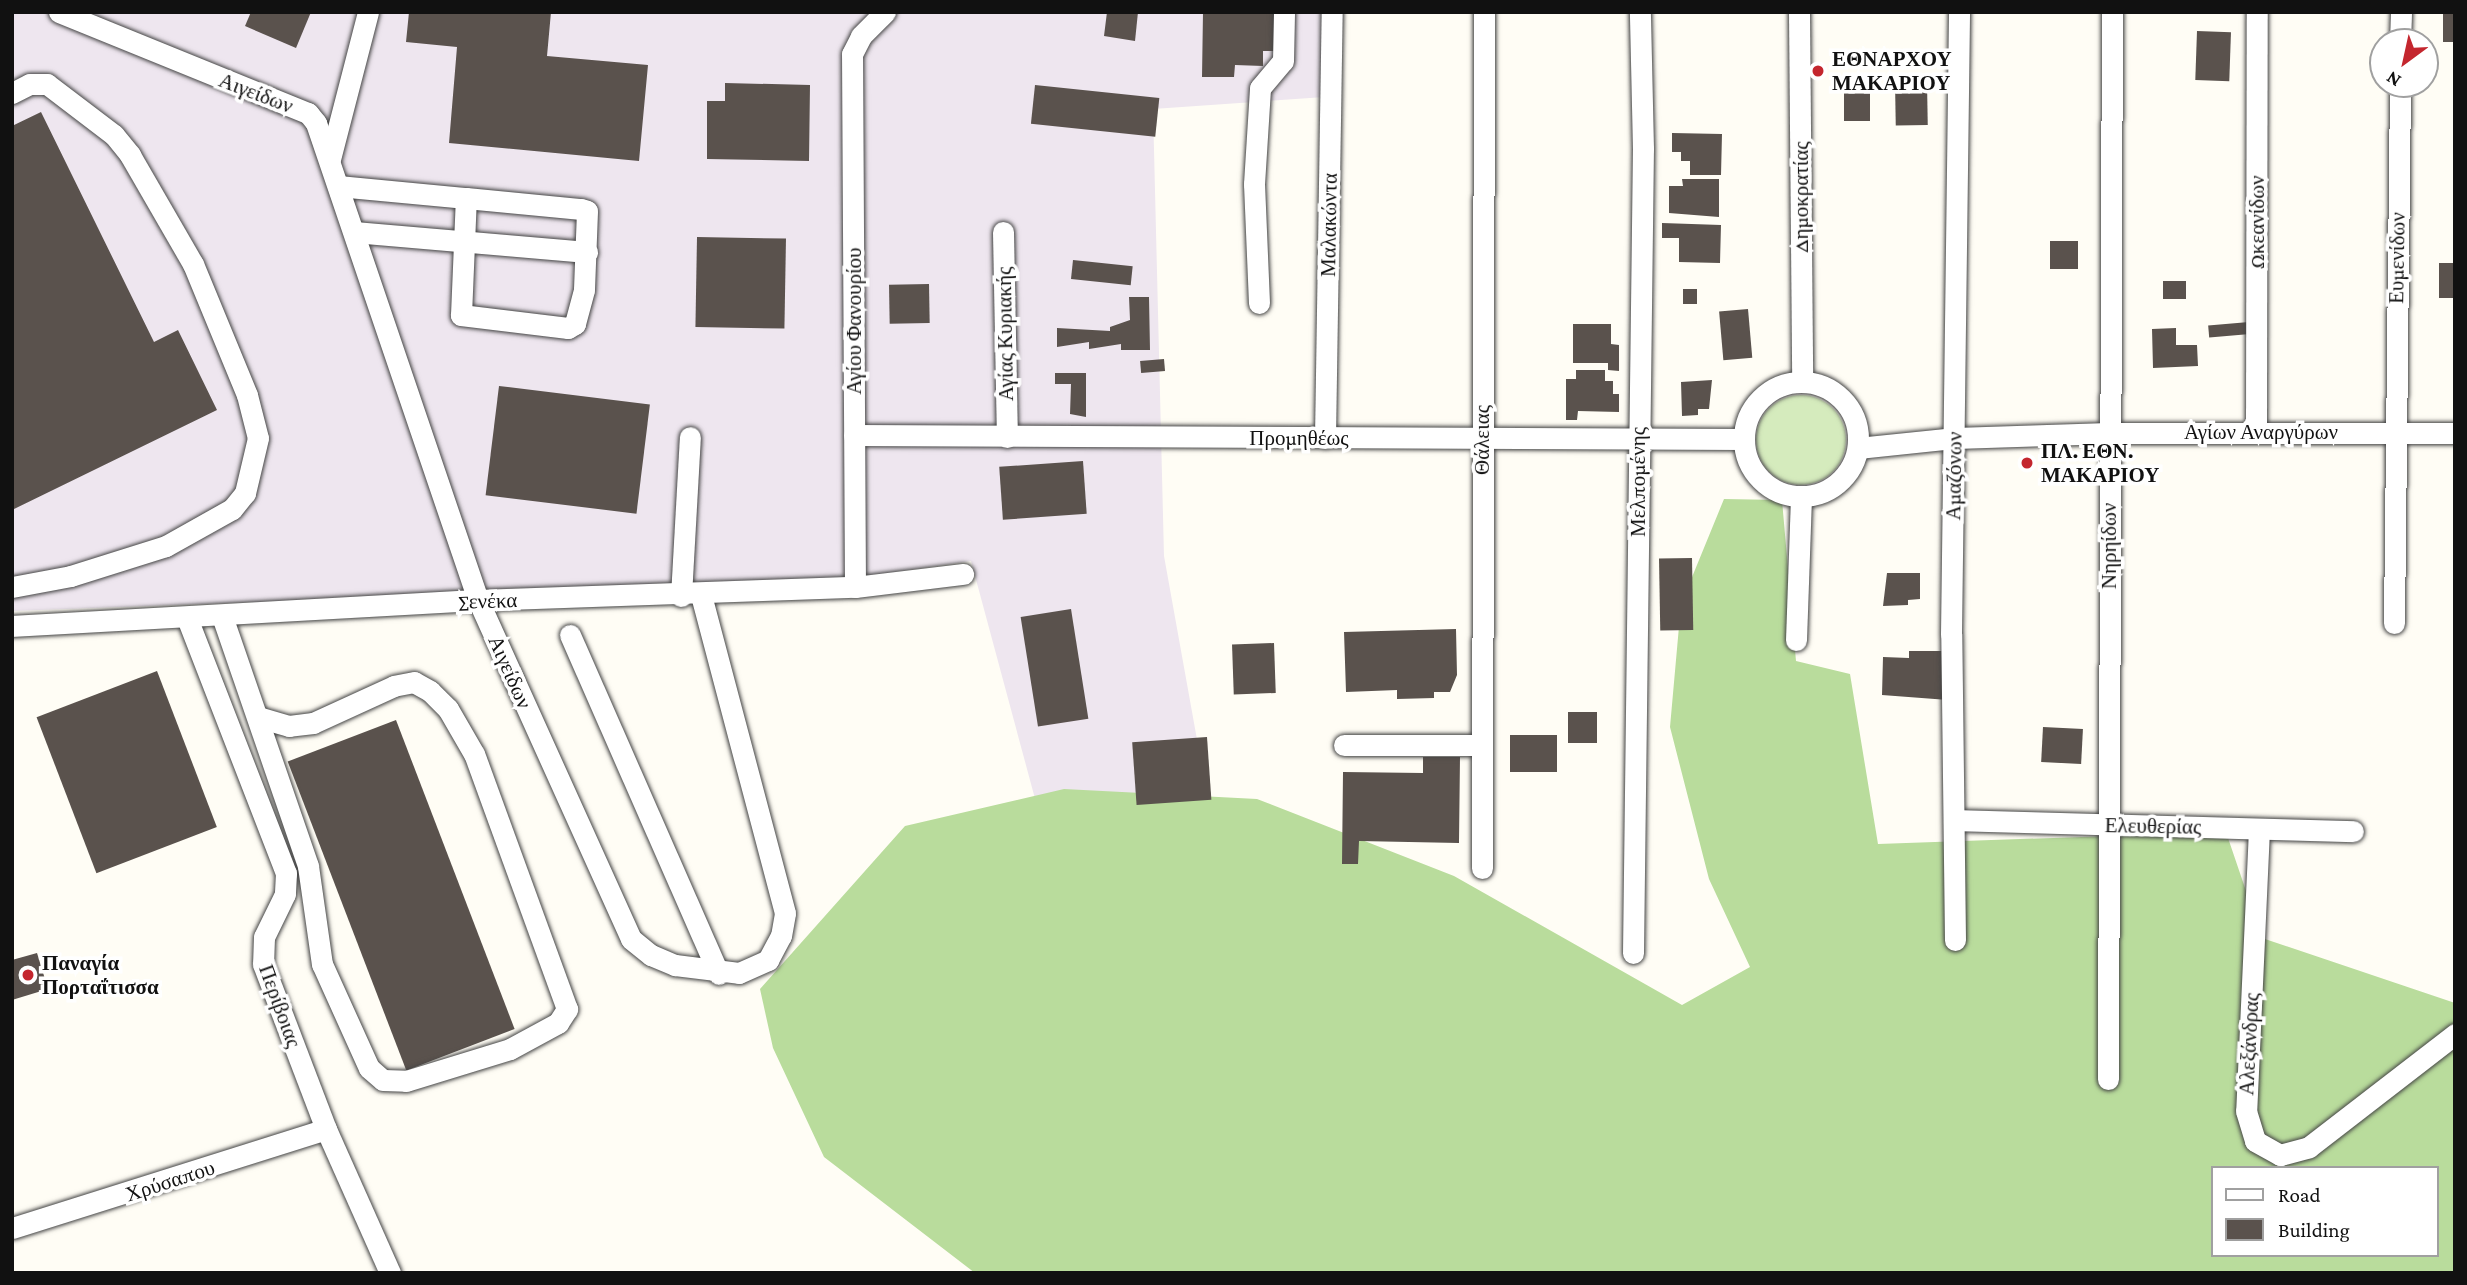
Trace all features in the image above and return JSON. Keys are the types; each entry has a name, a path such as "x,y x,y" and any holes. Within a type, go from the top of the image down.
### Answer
{"street":[{"name":"Αιγείδων","path":"59,12 308,113 323,135 478,600 631,939 651,956 719,974 739,974 768,960 781,936 785,913 691,595 691,437"},
{"path":"330,159 368,12"},
{"name":"Αγίου Φανουρίου","path":"855,587 852,54 860,36 885,12"},
{"path":"1259,303 1254,184 1260,88 1283,61 1283,12"},
{"name":"Μαλακώντα","path":"1325,438 1332,12"},
{"name":"Θάλειας","path":"1482,868 1484,12"},
{"name":"Μελπομένης","path":"1633,953 1637,439 1643,149 1640,12"},
{"name":"Δημοκρατίας","path":"1799,12 1802,382"},
{"name":"Αμαζόνων","path":"1955,940 1951,634 1959,12"},
{"name":"Νηρηίδων","path":"2108,1079 2112,12"},
{"name":"Ωκεανίδων","path":"2256,432 2258,12"},
{"path":"12,93 30,84 47,84 114,135 130,155 193,264 247,395 258,438 245,493 232,509 166,545 71,576 12,587"},
{"name":"Ευμενίδων","path":"2394,623 2400,98"},
{"path":"338,186 466,198 587,211 587,252 575,324 568,328 469,320 459,308 466,198"},
{"path":"354,232 587,252"},
{"name":"Αγίας Κυριακής","path":"1003,232 1007,437"},
{"path":"1802,382 1824,386 1840,396 1858,429 1858,447 1839,482 1823,492 1801,496 1770,488 1756,475 1743,439 1755,404 1769,391 1802,382"},
{"name":"Αγίων Αναργύρων","path":"1858,447 1955,438 2109,433 2455,433"},
{"name":"Προμηθέως","path":"854,435 1743,439"},
{"path":"1796,640 1801,496"},
{"name":"Σενέκα","path":"12,626 478,600 691,595 855,587 963,574"},
{"path":"222,616 308,866 322,964 369,1068 383,1080 406,1081 510,1049 558,1023 567,1009 474,754 448,709 430,691 414,682 394,686 313,723 289,726 258,717"},
{"name":"Περίβοιας","path":"187,618 284,864 285,894 264,937 263,964 326,1129 390,1273"},
{"path":"570,635 719,974"},
{"path":"1345,745 1482,746"},
{"name":"Ελευθερίας","path":"1954,820 2353,831"},
{"name":"Αλεξάνδρας","path":"2259,829 2246,1111 2255,1141 2280,1154 2309,1147 2455,1034"},
{"name":"Χρύσαπου","path":"12,1228 326,1129"}],"shaded area":[{"path":"12,12 1340,12 1339,96 1153,109 1164,556 1212,823 1041,821 971,561 831,581 12,611"}],"green space":[{"path":"1801,395 1818,399 1833,408 1842,423 1846,440 1842,457 1833,472 1818,481 1801,485 1784,481 1769,472 1760,457 1756,440 1760,423 1769,408 1784,399"},
{"path":"1724,499 1782,500 1796,661 1850,674 1878,844 2226,832 2262,938 2455,1003 2455,1273 975,1273 824,1157 773,1048 760,989 905,826 1064,789 1257,799 1454,876 1682,1005 1750,967 1709,879 1670,727 1681,604"}],"building":[{"path":"251,12 311,12 296,48 245,26"},
{"path":"409,12 551,12 547,56 648,65 639,161 449,143 457,47 406,42"},
{"path":"1107,12 1138,12 1135,41 1104,36"},
{"path":"1203,12 1278,12 1278,51 1263,51 1263,66 1235,65 1234,77 1202,77"},
{"path":"2443,12 2455,12 2455,42 2443,42"},
{"path":"2197,31 2231,32 2229,81 2195,80"},
{"path":"1927,82 1928,125 1896,126 1895,83"},
{"path":"725,83 810,85 809,161 707,159 707,101 725,101"},
{"path":"1035,85 1159,98 1155,137 1031,124"},
{"path":"1844,86 1870,86 1870,121 1844,121"},
{"path":"41,112 154,342 178,330 217,410 12,510 12,126"},
{"path":"1672,133 1722,134 1721,175 1690,175 1690,161 1681,161 1681,152 1672,152"},
{"path":"1682,179 1719,179 1719,217 1669,213 1669,186 1683,186"},
{"path":"1662,223 1721,225 1720,263 1679,262 1679,238 1662,238"},
{"path":"697,237 786,239 784,329 695,327"},
{"path":"2050,241 2078,241 2078,269 2050,269"},
{"path":"1073,260 1133,266 1131,285 1071,279"},
{"path":"2439,263 2455,263 2455,298 2439,298"},
{"path":"2163,281 2186,281 2186,299 2163,299"},
{"path":"929,284 930,323 890,324 889,285"},
{"path":"1683,289 1697,289 1697,304 1683,304"},
{"path":"1129,297 1149,297 1150,350 1121,350 1121,344 1089,349 1089,342 1057,347 1057,328 1110,331 1110,327 1130,320"},
{"path":"1748,309 1752,358 1723,360 1719,312"},
{"path":"2249,322 2250,334 2209,338 2208,326"},
{"path":"1573,324 1611,324 1611,344 1619,345 1619,371 1608,370 1608,363 1573,363"},
{"path":"2176,328 2176,345 2197,345 2198,366 2153,368 2152,329"},
{"path":"1164,359 1165,371 1141,373 1140,361"},
{"path":"1576,370 1605,370 1605,381 1613,381 1613,394 1619,394 1619,412 1578,411 1577,420 1566,420 1566,379 1576,379"},
{"path":"1055,373 1086,373 1086,417 1070,414 1071,384 1055,384"},
{"path":"1712,380 1709,409 1698,409 1698,415 1682,416 1681,382"},
{"path":"499,386 650,405 636,514 486,495"},
{"path":"1083,461 1087,514 1003,520 999,467"},
{"path":"1692,558 1693,630 1660,631 1659,559"},
{"path":"1887,573 1920,573 1920,599 1908,600 1908,605 1883,606"},
{"path":"1071,609 1088,719 1038,727 1021,617"},
{"path":"1456,629 1457,675 1450,692 1434,692 1434,698 1397,699 1397,690 1346,692 1344,632"},
{"path":"1274,643 1276,693 1234,694 1232,644"},
{"path":"1909,651 1949,651 1948,700 1882,695 1883,657 1909,658"},
{"path":"157,671 217,827 96,873 37,717"},
{"path":"1568,712 1597,712 1597,743 1568,743"},
{"path":"396,720 515,1029 406,1071 288,762"},
{"path":"2043,727 2083,729 2081,764 2041,762"},
{"path":"1510,735 1557,735 1557,772 1510,772"},
{"path":"1207,737 1211,800 1137,805 1132,742"},
{"path":"1423,757 1460,757 1459,843 1359,841 1358,864 1342,864 1343,772 1423,773"},
{"name":"Παναγία Πορταΐτισσα","path":"37,953 48,989 12,1000 12,960"}],"place":[{"name":"ΕΘΝΑΡΧΟΥ ΜΑΚΑΡΙΟΥ","path":"1818,71"},
{"name":"ΠΛ. ΕΘΝ. ΜΑΚΑΡΙΟΥ","path":"2027,463"},
{"name":"Παναγία Πορταΐτισσα","path":"28,975"}]}
